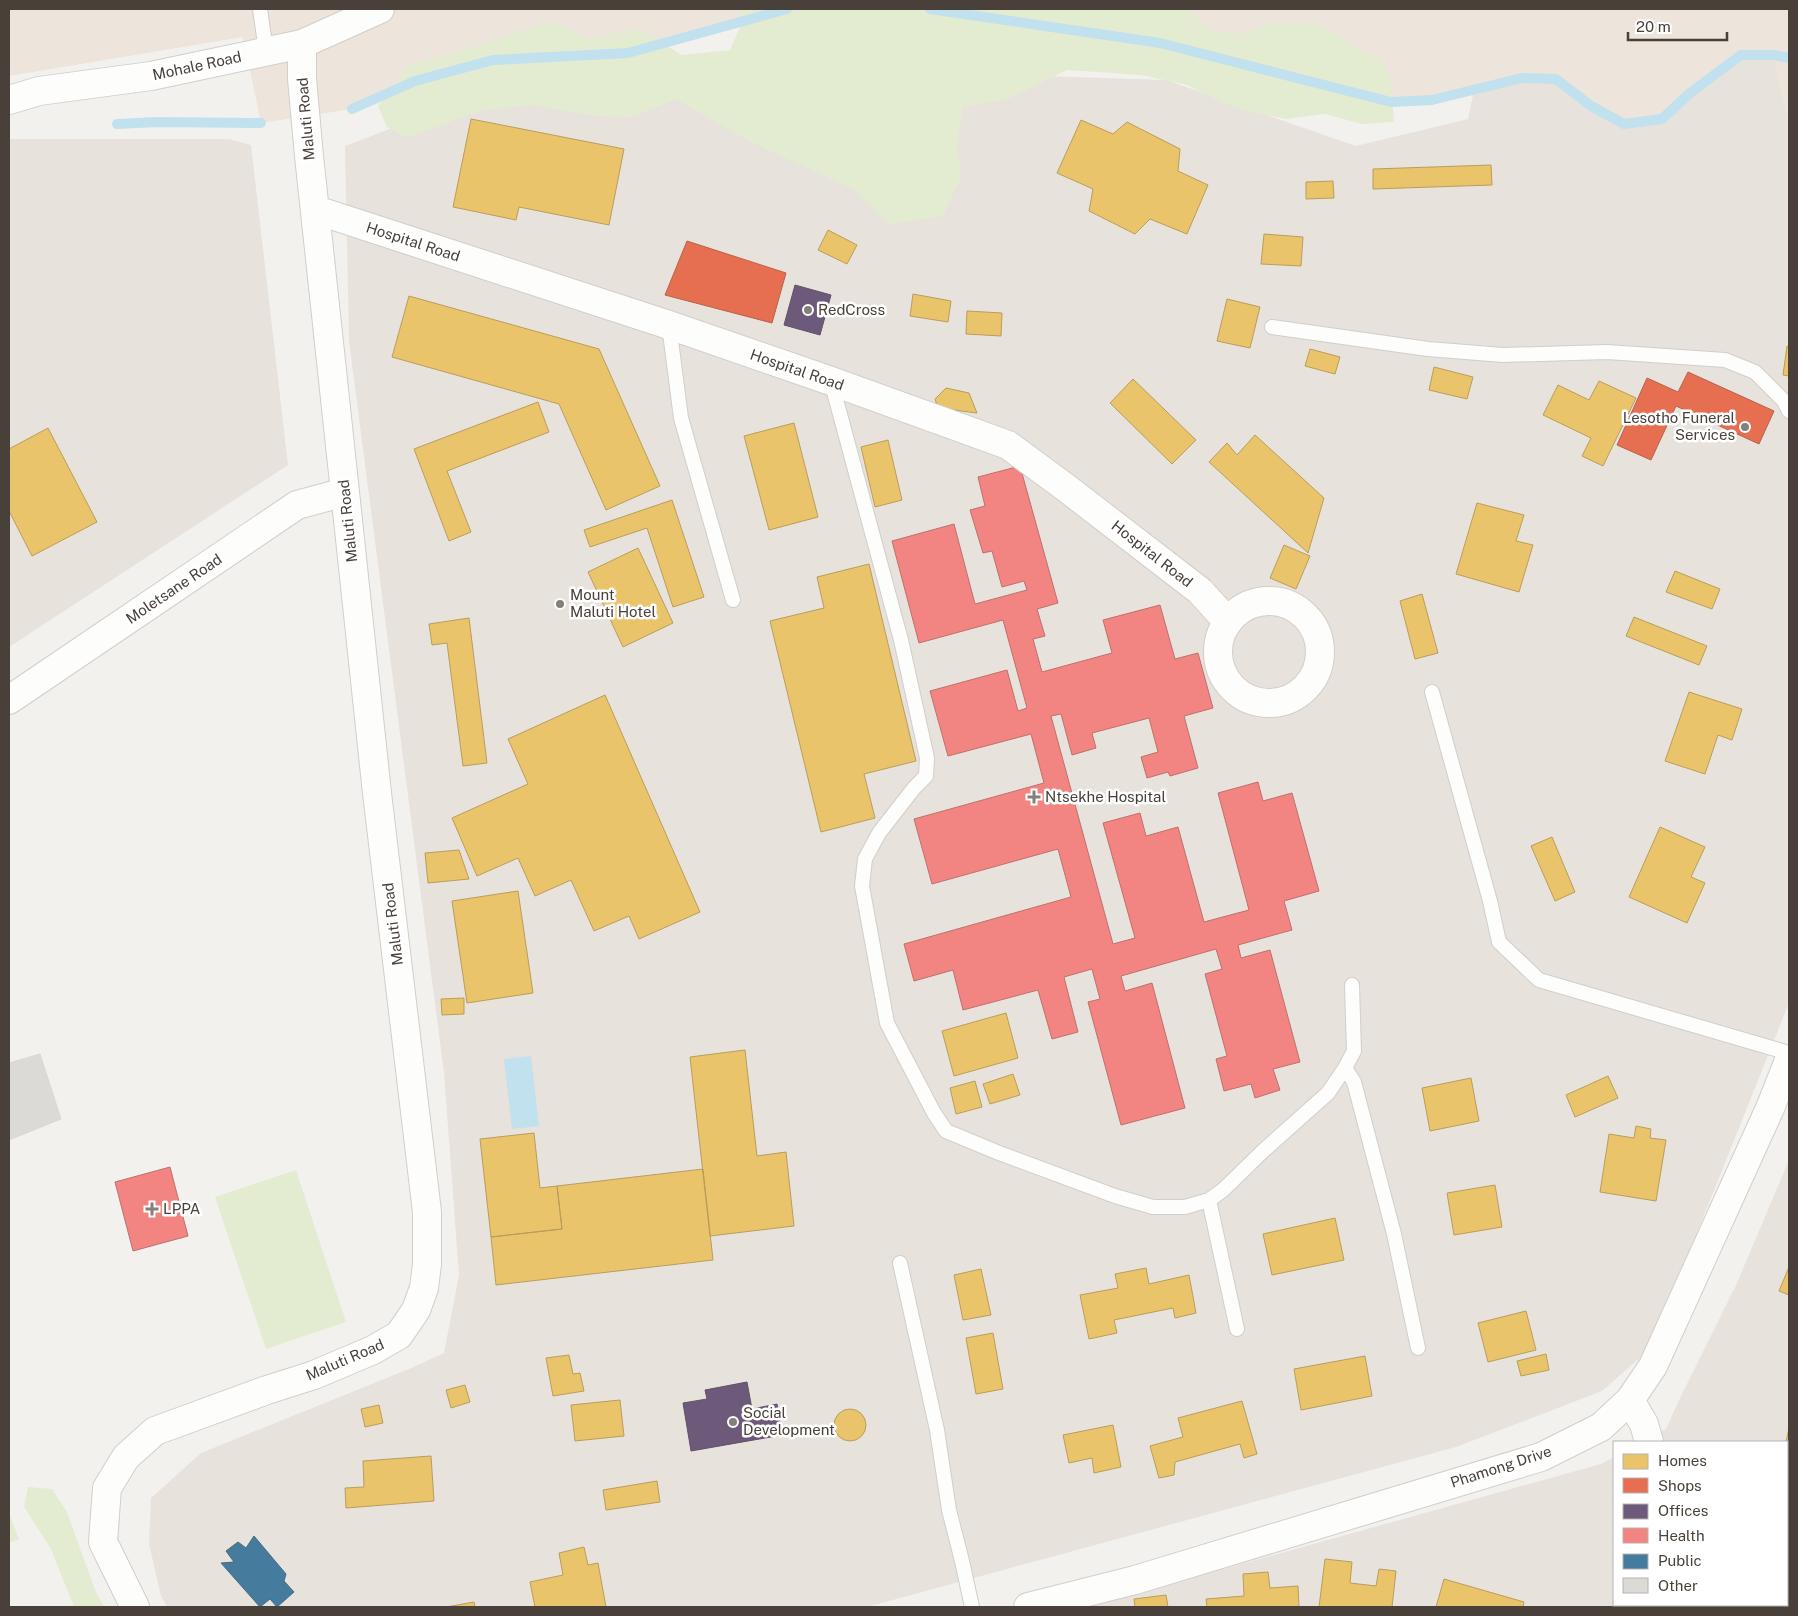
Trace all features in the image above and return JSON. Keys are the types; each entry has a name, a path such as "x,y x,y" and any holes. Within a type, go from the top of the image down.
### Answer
{"street":[{"name":"Mohale Road","path":"9,100 40,91 151,76 302,44 380,9"},
{"name":"Maluti Road","path":"136,1607 103,1542 107,1488 126,1457 155,1430 314,1375 374,1350 399,1335 416,1310 424,1288 427,1264 427,1212 377,793 302,79 302,44"},
{"name":"Hospital Road","path":"316,210 831,381 1008,445 1200,591 1228,622"},
{"name":"Moletsane Road","path":"9,700 297,505 345,492"},
{"name":"Phamong Drive","path":"1028,1607 1135,1580 1541,1457 1600,1427 1630,1400 1653,1366 1771,1106 1789,1060"},
{"path":"1630,1400 1644,1424 1648,1441"}],"lane":[{"path":"260,9 266,51"},
{"path":"669,326 681,418 732,600"},
{"path":"1272,327 1428,349 1503,355 1607,352 1725,360 1755,372 1784,402 1789,411"},
{"path":"831,381 901,640 927,758 926,776 914,788 880,833 865,859 862,886 886,1023 934,1113 946,1131 1115,1196 1153,1207 1185,1207 1209,1200 1224,1190 1263,1151 1328,1093 1345,1068 1354,1051 1352,985"},
{"path":"1432,692 1490,901 1499,942 1540,980 1789,1054"},
{"path":"1345,1068 1354,1082 1394,1234 1418,1348"},
{"path":"1209,1200 1236,1329"},
{"path":"900,1263 937,1430 949,1510 972,1607"}],"shaded area":[{"path":"9,9 787,9 628,53 415,81 352,109 261,123 243,37 9,76"},
{"path":"930,9 1789,9 1789,122 1773,55 1741,55 1690,93 1662,119 1624,124 1591,106 1556,79 1522,78 1432,100 1391,102"},
{"path":"1741,55 1773,55 1789,122 1789,1003 1671,1298 1644,1354 1602,1391 1456,1447 867,1607 167,1607 161,1596 149,1544 151,1498 201,1453 444,1353 459,1275 444,1073 349,341 345,146 437,111 553,93 1004,75 1166,80 1356,146 1468,119 1474,90 1522,78 1556,79 1591,106 1662,119 1690,93"},
{"path":"9,139 229,139 251,145 288,465 9,647"},
{"path":"1789,1160 1789,1607 1087,1607 1601,1464 1613,1458 1613,1606 1788,1606 1788,1441 1644,1441 1666,1429 1737,1283"}],"green space":[{"path":"740,9 1187,9 1211,31 1240,34 1275,23 1317,24 1360,51 1379,58 1390,74 1394,122 1362,124 1325,114 1286,119 1251,112 1226,104 1187,85 1141,75 1067,70 1008,99 963,107 957,144 961,177 943,216 889,224 855,190 749,141 676,99 632,117 596,116 533,105 482,110 407,138 387,127 378,106 408,66 551,21 588,38 640,29 682,55 730,50 743,20"},
{"path":"296,1170 346,1322 266,1349 215,1197"},
{"path":"28,1487 52,1489 67,1512 95,1590 104,1607 74,1607 51,1549 24,1507"},
{"path":"9,1513 19,1539 9,1543"}],"water":[{"path":"531,1056 539,1126 512,1129 504,1059"}],"building: Homes":[{"path":"471,119 624,149 609,225 519,207 516,220 453,207"},
{"path":"1081,120 1113,134 1127,122 1180,149 1178,171 1208,185 1187,234 1150,219 1135,234 1089,211 1093,189 1057,173"},
{"path":"1491,165 1492,185 1373,189 1373,169"},
{"path":"1333,181 1334,198 1306,199 1306,182"},
{"path":"828,230 857,245 847,264 818,250"},
{"path":"1264,234 1303,237 1301,266 1261,264"},
{"path":"913,294 951,301 948,322 910,316"},
{"path":"409,296 599,349 660,486 606,510 559,404 392,357"},
{"path":"1227,299 1260,307 1250,348 1217,341"},
{"path":"967,311 1002,313 1001,336 966,334"},
{"path":"1787,346 1789,347 1789,376 1783,375"},
{"path":"1310,349 1340,357 1335,374 1305,366"},
{"path":"1434,367 1473,377 1467,399 1429,390"},
{"path":"1133,379 1196,440 1172,464 1110,403"},
{"path":"1599,381 1636,398 1603,466 1582,456 1591,438 1543,415 1558,385 1589,400"},
{"path":"946,388 969,393 977,413 938,408 935,399"},
{"path":"538,402 549,432 447,471 471,532 449,541 414,449"},
{"path":"794,423 818,517 769,530 744,436"},
{"path":"48,428 97,522 32,556 9,511 9,449"},
{"path":"1255,435 1324,498 1308,553 1209,462 1227,443 1237,455"},
{"path":"888,440 902,500 875,507 861,447"},
{"path":"672,500 704,597 673,607 647,528 590,547 584,530"},
{"path":"1477,503 1524,515 1516,541 1533,545 1519,592 1456,574"},
{"path":"1284,545 1310,556 1296,589 1270,578"},
{"path":"638,548 673,623 623,647 588,572"},
{"path":"869,564 916,761 864,774 875,818 821,832 770,621 824,608 817,577"},
{"path":"1675,571 1720,589 1712,609 1666,592"},
{"path":"1422,594 1438,653 1415,659 1400,601"},
{"path":"1634,617 1707,646 1699,665 1626,636"},
{"path":"469,618 487,763 463,766 447,643 432,645 429,624"},
{"path":"1689,692 1742,709 1732,740 1718,735 1705,774 1665,761"},
{"path":"605,695 700,912 639,939 629,916 594,931 571,880 535,896 518,858 477,876 452,818 528,784 508,739"},
{"path":"1660,827 1705,847 1691,877 1705,883 1687,923 1629,897"},
{"path":"1552,837 1575,892 1555,901 1531,846"},
{"path":"459,850 469,879 428,883 425,853"},
{"path":"518,891 533,993 467,1003 452,901"},
{"path":"464,998 464,1014 442,1015 441,999"},
{"path":"1006,1013 1018,1058 954,1076 942,1031"},
{"path":"745,1050 757,1156 786,1152 794,1226 710,1236 690,1057"},
{"path":"1013,1074 1020,1095 990,1104 983,1084"},
{"path":"1608,1076 1618,1098 1575,1117 1566,1095"},
{"path":"1471,1078 1479,1121 1430,1131 1422,1088"},
{"path":"975,1081 982,1107 956,1114 950,1088"},
{"path":"1636,1126 1651,1129 1650,1138 1666,1140 1656,1201 1600,1192 1609,1134 1634,1138"},
{"path":"534,1133 540,1188 557,1186 562,1229 491,1237 480,1139"},
{"path":"703,1169 713,1260 496,1285 491,1237 562,1229 557,1186"},
{"path":"1495,1185 1502,1227 1454,1235 1447,1193"},
{"path":"1335,1218 1344,1260 1272,1275 1263,1234"},
{"path":"1789,1267 1789,1295 1779,1291"},
{"path":"1146,1268 1149,1284 1189,1275 1196,1313 1175,1318 1173,1308 1114,1320 1117,1333 1089,1339 1080,1295 1118,1288 1115,1274"},
{"path":"981,1269 991,1315 963,1320 954,1275"},
{"path":"1526,1311 1536,1350 1488,1362 1478,1323"},
{"path":"993,1333 1003,1389 976,1394 966,1338"},
{"path":"1546,1354 1549,1370 1521,1376 1517,1361"},
{"path":"569,1355 573,1374 580,1373 584,1391 553,1396 546,1358"},
{"path":"1365,1356 1372,1396 1301,1410 1294,1369"},
{"path":"465,1385 470,1402 451,1408 446,1390"},
{"path":"620,1400 624,1436 575,1441 571,1405"},
{"path":"1242,1401 1257,1454 1244,1458 1240,1444 1175,1462 1174,1475 1159,1478 1150,1446 1183,1437 1178,1418"},
{"path":"379,1405 383,1423 365,1427 361,1409"},
{"path":"850,1409 856,1410 861,1414 865,1419 865,1431 861,1436 856,1440 850,1441 844,1440 839,1436 835,1431 834,1425 835,1419 839,1414 844,1410"},
{"path":"1113,1425 1121,1467 1094,1473 1092,1458 1069,1463 1063,1435"},
{"path":"1789,1428 1789,1443 1786,1441"},
{"path":"431,1456 434,1501 346,1508 345,1488 364,1487 363,1461"},
{"path":"657,1481 660,1502 606,1510 603,1490"},
{"path":"584,1547 588,1565 598,1563 606,1607 535,1607 530,1582 563,1575 559,1553"},
{"path":"1325,1559 1352,1562 1350,1583 1376,1586 1379,1569 1396,1571 1392,1607 1319,1607"},
{"path":"1268,1572 1270,1588 1298,1586 1299,1607 1207,1607 1206,1599 1244,1596 1243,1574"},
{"path":"1444,1579 1524,1602 1523,1607 1436,1607"},
{"path":"1166,1595 1168,1607 1135,1607 1134,1599"},
{"path":"474,1602 475,1607 446,1607"}],"building: Shops":[{"path":"687,241 786,273 772,323 665,295"},
{"name":"Lesotho Funeral Services","path":"1688,372 1774,411 1759,444 1676,406 1651,460 1617,445 1647,378 1678,392"}],"building: Offices":[{"name":"RedCross","path":"795,285 831,295 820,335 784,325"},
{"name":"Social Development","path":"747,1382 752,1409 777,1404 782,1435 691,1451 683,1403 707,1399 705,1390"}],"building: Health":[{"name":"Ntsekhe Hospital","path":"1020,466 1058,603 1037,609 1045,636 1033,639 1042,672 1112,653 1103,620 1160,605 1175,659 1198,653 1213,708 1184,716 1198,768 1170,776 1168,772 1147,778 1141,757 1158,752 1149,718 1092,733 1096,748 1072,755 1061,714 1051,716 1113,944 1135,938 1103,823 1140,813 1146,836 1178,827 1204,922 1249,910 1218,793 1258,782 1263,801 1292,793 1319,891 1284,901 1292,930 1238,945 1241,958 1270,950 1300,1062 1273,1069 1280,1090 1255,1098 1251,1084 1224,1091 1216,1059 1227,1056 1205,974 1222,969 1216,949 1121,976 1125,991 1152,983 1185,1108 1121,1125 1088,1002 1100,999 1092,969 1064,977 1078,1032 1052,1039 1038,990 963,1010 953,970 914,981 904,944 1071,897 1058,849 932,884 914,819 1044,783 1031,734 948,756 930,691 1007,670 1018,711 1027,708 1003,620 919,643 892,541 954,524 975,604 1027,590 1024,581 1002,587 992,551 983,553 970,510 985,506 978,477"},
{"name":"LPPA","path":"170,1167 188,1236 133,1251 115,1182"}],"building: Public":[{"path":"254,1536 286,1574 284,1581 294,1592 277,1607 270,1599 260,1607 221,1563 234,1562 226,1551 238,1542 246,1548"}],"building: Other":[{"path":"40,1054 61,1119 9,1140 9,1063"}],"waterway":[{"path":"352,109 415,81 493,60 628,53 787,9"},
{"path":"930,9 1160,43 1391,102 1432,100 1522,78 1556,79 1591,106 1624,124 1662,119 1690,93 1741,55 1773,55 1789,58"},
{"path":"117,124 157,122 261,123"}],"place":[{"name":"RedCross","path":"808,310"},
{"name":"Lesotho Funeral Services","path":"1745,427"},
{"name":"Mount Maluti Hotel","path":"560,604"},
{"name":"Ntsekhe Hospital","path":"1034,797"},
{"name":"LPPA","path":"152,1209"},
{"name":"Social Development","path":"733,1422"}]}
